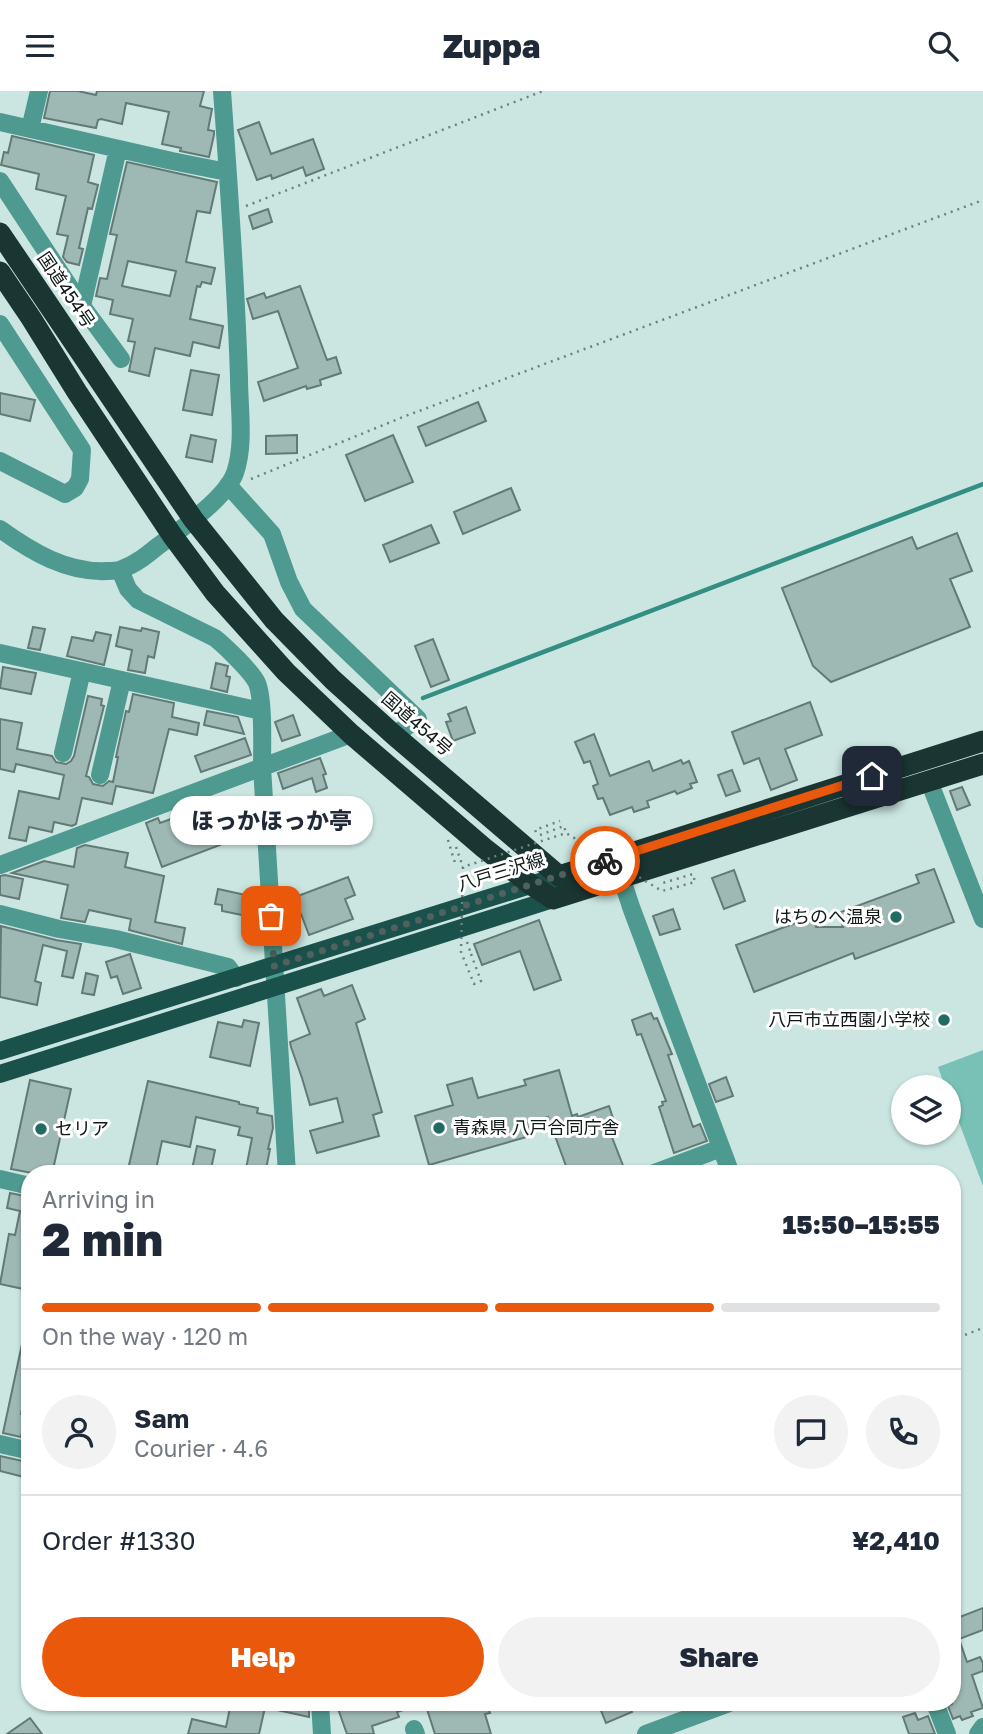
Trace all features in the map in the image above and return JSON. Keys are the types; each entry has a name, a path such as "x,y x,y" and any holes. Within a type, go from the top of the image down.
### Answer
{"highway":[{"name":"国道454号","path":"0,233 194,519 274,621 394,736 559,876"},
{"path":"0,272 172,535 215,593 286,672 351,734 484,848 554,899 983,764"},
{"path":"559,876 983,741"}],"main road":[{"name":"八戸三沢線","path":"0,1051 559,876 554,899"},
{"path":"0,1074 554,899"}],"street":[{"path":"30,129 39,91"},
{"path":"0,529 26,548 73,568 94,571 120,570 144,557 194,519 231,480 238,459 240,426 222,91"},
{"path":"0,122 228,172"},
{"path":"82,306 118,149"},
{"path":"0,181 82,306 121,359"},
{"path":"0,324 82,450 80,479 75,488 65,494 0,461"},
{"path":"231,480 272,534 289,582 303,609 418,719 394,736"},
{"path":"120,570 128,589 138,600 215,638 256,681 261,711 262,767 286,1165"},
{"path":"0,653 261,711"},
{"path":"63,753 82,671"},
{"path":"100,775 122,680"},
{"path":"0,865 351,734"},
{"path":"929,782 983,919"},
{"path":"615,858 631,908 728,1165"},
{"path":"0,914 228,967 236,978"},
{"path":"676,1165 721,1148"},
{"path":"0,1179 21,1183"},
{"path":"0,1444 21,1449"},
{"path":"321,1711 322,1734"},
{"path":"646,1734 708,1711"},
{"path":"939,1711 947,1734"},
{"path":"978,1734 983,1727"}],"path":[{"path":"230,213 543,91"},
{"path":"231,480 250,479 416,413 983,200"},
{"path":"560,821 535,830 537,836 564,827 566,832 662,891 695,882 693,874 663,883"},
{"path":"463,867 566,832"},
{"path":"455,863 447,841 453,839 463,867 461,951 474,984 481,981 465,938"},
{"path":"961,1337 983,1328"}],"green space":[{"path":"983,1050 983,1186 961,1128 961,1075 941,1075 938,1067"}],"building":[{"path":"50,91 78,91 96,95 97,91 204,91 200,106 212,109 208,130 214,131 209,157 162,144 169,112 126,103 122,124 101,119 98,120 96,128 44,118"},
{"path":"259,122 271,154 313,139 324,169 306,176 303,167 272,179 271,175 257,180 238,130"},
{"path":"12,136 94,155 88,182 98,185 92,209 88,208 79,248 83,249 79,265 67,262 63,257 68,236 57,234 66,196 36,189 39,174 1,165 4,152 8,153"},
{"path":"127,162 217,182 210,213 197,211 186,262 215,268 211,284 202,282 200,287 197,286 190,319 223,326 219,348 193,342 190,356 155,348 149,376 129,371 135,342 128,341 133,319 110,314 113,300 96,296 100,278 107,279 117,235 110,234","holes":["128,261 176,271 170,296 122,286"]},
{"path":"268,209 272,222 253,229 249,216"},
{"path":"300,286 327,360 336,357 341,373 320,380 321,385 307,389 306,386 264,401 258,382 298,368 278,311 253,319 247,299 264,293 266,298"},
{"path":"191,370 219,375 212,415 183,410"},
{"path":"0,393 35,400 30,421 0,414"},
{"path":"478,402 486,421 426,446 418,427"},
{"path":"191,435 216,440 212,462 186,457"},
{"path":"297,435 297,453 266,454 266,436"},
{"path":"393,435 413,482 365,501 346,455"},
{"path":"511,488 520,510 463,534 454,512"},
{"path":"431,525 439,543 390,562 383,545"},
{"path":"957,533 972,571 950,579 970,627 831,682 813,666 782,588 912,537 917,549"},
{"path":"33,627 45,629 40,650 28,648"},
{"path":"120,627 159,632 154,658 148,656 145,673 128,670 132,650 116,646"},
{"path":"96,632 111,635 104,665 67,656 72,637 93,641"},
{"path":"433,639 449,680 431,687 415,646"},
{"path":"216,663 228,666 226,676 230,677 227,692 211,688"},
{"path":"3,667 36,673 31,694 0,688"},
{"path":"133,694 174,703 172,717 199,723 197,735 169,729 153,793 116,786 112,804 82,798 76,824 72,826 54,822 52,832 29,827 26,841 9,838 19,791 59,799 64,775 16,764 14,772 0,769 0,719 22,723 17,749 52,756 56,762 66,764 74,756 88,696 102,699 101,705 104,706 86,776 93,784 103,786 109,781 113,782 126,711 129,712"},
{"path":"810,702 822,735 785,749 797,780 771,790 759,758 744,764 732,732"},
{"path":"466,707 475,733 453,741 446,722 451,721 448,714"},
{"path":"207,711 238,717 244,734 204,725"},
{"path":"293,715 300,735 282,741 275,722"},
{"path":"594,734 610,776 649,761 653,771 681,760 683,764 689,761 697,782 690,784 692,788 677,794 675,791 647,801 649,807 634,812 632,807 610,815 603,798 598,799 593,786 598,784 590,761 584,763 575,742"},
{"path":"245,738 251,755 201,772 195,756"},
{"path":"320,758 326,774 323,775 327,788 316,792 312,778 283,789 278,773"},
{"path":"732,770 740,791 726,796 718,775"},
{"path":"962,787 970,805 957,810 950,791"},
{"path":"210,805 221,836 217,837 220,845 162,867 146,823 158,818 160,823"},
{"path":"85,845 128,853 125,867 164,876 155,922 185,928 182,944 129,930 131,919 89,910 85,922 61,918 68,885 12,873 44,861 74,867 77,848"},
{"path":"934,869 954,922 855,959 853,953 754,992 736,945 812,917 816,927 843,927 838,913 919,883 916,875"},
{"path":"734,870 745,901 724,909 712,878"},
{"path":"0,876 23,879 19,899 0,895"},
{"path":"348,877 355,895 345,899 353,919 309,935 301,914 285,920 282,902"},
{"path":"258,888 260,926 247,927 247,916 222,911 222,905 215,904 218,889 250,896 250,889"},
{"path":"673,909 680,929 660,935 653,916"},
{"path":"539,920 561,980 534,990 520,951 482,965 474,944"},
{"path":"1,926 81,944 73,978 62,976 67,951 43,945 35,981 41,983 37,1005 0,997"},
{"path":"130,954 141,988 123,994 117,976 111,978 106,962"},
{"path":"86,973 98,976 94,995 82,993"},
{"path":"352,985 365,1019 356,1023 382,1112 373,1115 379,1136 317,1153 310,1131 343,1122 337,1098 310,1105 290,1042 310,1034 297,998 321,989 324,996"},
{"path":"651,1013 654,1019 657,1018 672,1054 668,1055 693,1127 700,1124 707,1141 674,1153 659,1107 666,1101 641,1034 637,1035 632,1020"},
{"path":"244,1020 259,1023 250,1066 210,1057 218,1022 242,1027"},
{"path":"559,1070 572,1116 577,1114 578,1117 609,1106 615,1124 608,1127 623,1165 566,1165 548,1117 527,1123 530,1136 429,1165 415,1116 453,1105 447,1085 472,1078 478,1098 526,1085 524,1080"},
{"path":"726,1077 733,1096 716,1102 709,1084"},
{"name":"セリア","path":"30,1080 71,1089 54,1165 21,1165 21,1171 11,1169"},
{"path":"148,1081 239,1102 258,1108 257,1113 272,1116 273,1128 267,1165 247,1165 252,1138 238,1135 240,1127 196,1117 190,1147 162,1141 157,1165 129,1165"},
{"path":"197,1146 215,1150 212,1165 193,1165"},
{"path":"10,1193 21,1195 21,1288 0,1284 9,1234 15,1235 20,1211 7,1208"},
{"path":"21,1349 21,1437 3,1433"},
{"path":"0,1456 21,1461 21,1476 0,1471"},
{"path":"983,1608 983,1630 961,1638 961,1617"},
{"path":"961,1645 967,1662 980,1657 983,1663 983,1671 972,1675 983,1708 971,1712 973,1716 962,1720 960,1716 953,1719 950,1711 961,1711"},
{"path":"229,1711 264,1711 259,1734 188,1734 192,1719 226,1727"},
{"path":"282,1711 309,1711 309,1717"},
{"path":"339,1711 400,1711 397,1712 399,1717 372,1726 374,1734 347,1734"},
{"path":"428,1711 489,1711 485,1714 491,1734 435,1734"},
{"path":"601,1711 632,1711 632,1712 606,1723"},
{"path":"915,1713 918,1720 928,1716 935,1734 909,1734 903,1717"},
{"path":"30,1718 42,1734 7,1734"}],"waterway":[{"path":"423,698 983,484"}],"way so far":[{"path":"271,916 274,966 605,861"}],"place":[{"name":"ほっかほっか亭","path":"271,916"},
{"name":"はちのへ温泉","path":"896,917"},
{"name":"八戸市立西園小学校","path":"944,1020"},
{"name":"青森県 八戸合同庁舎","path":"439,1128"},
{"name":"セリア","path":"41,1129"}],"route":[{"path":"605,861 872,776"}]}
